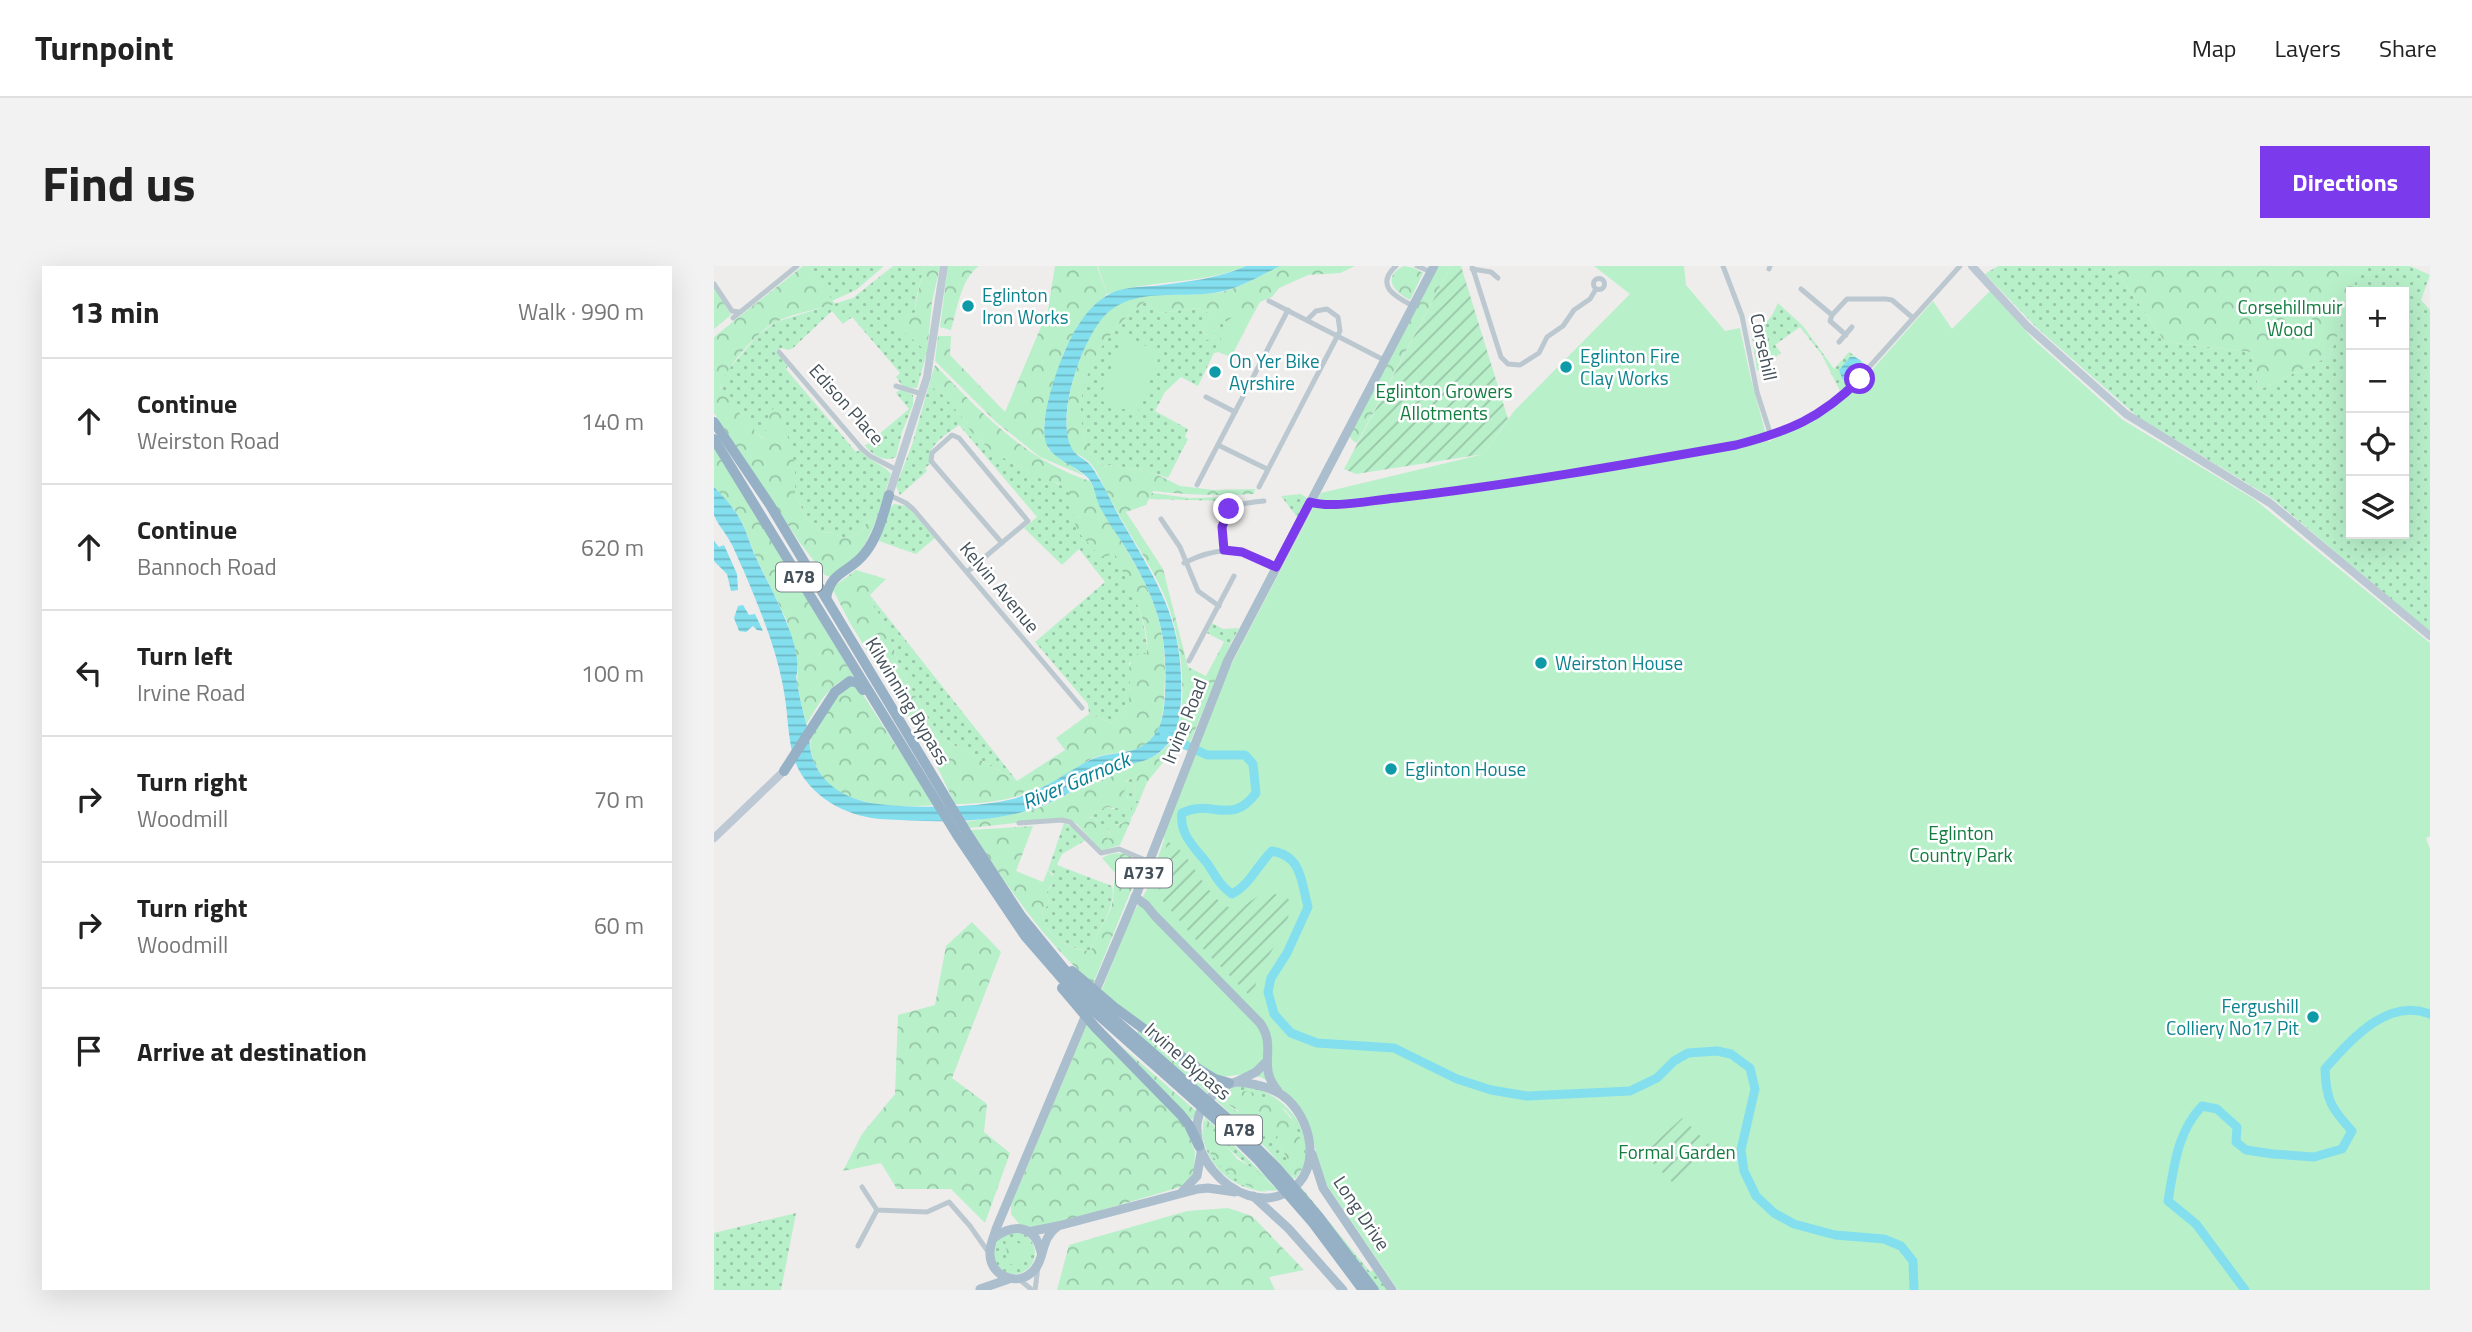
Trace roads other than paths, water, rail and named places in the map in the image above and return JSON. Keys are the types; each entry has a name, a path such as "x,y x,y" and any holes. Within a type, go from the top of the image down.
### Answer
{"highway":[{"name":"Kilwinning Bypass","path":"714,422 747,469 811,573 935,789 1025,936 1080,994"},
{"name":"Kilwinning Bypass","path":"714,439 883,716 935,789"},
{"path":"826,598 831,580 856,563 876,536 889,495"},
{"path":"811,573 831,580"},
{"path":"784,771 835,692 850,681 858,683 883,716"},
{"name":"Kilwinning Bypass","path":"962,834 1080,994"},
{"path":"1025,936 1041,964 1095,1027 1181,1115 1189,1125 1200,1149"},
{"path":"1045,947 1114,1007 1200,1070 1215,1079 1233,1083"},
{"name":"Irvine Bypass","path":"1080,994 1258,1160 1326,1239 1363,1290"},
{"name":"Irvine Bypass","path":"1080,994 1226,1117 1269,1160 1319,1217 1374,1290"}],"main road":[{"path":"889,495 922,394 933,345 944,266"},
{"path":"1972,266 2027,326 2126,414 2270,503 2430,636"},
{"name":"Irvine Road","path":"993,1239 1151,862 1155,844 1228,660 1432,269"},
{"path":"714,838 784,771"},
{"path":"1028,1232 1208,1188 1271,1196 1290,1191 1304,1173 1311,1152 1303,1122 1270,1081 1267,1035 1260,1023 1146,905 1143,888 1151,862"},
{"path":"1133,901 1146,905"},
{"path":"1133,901 1155,916"},
{"path":"1181,1193 1197,1176 1200,1149 1196,1126 1207,1101 1219,1091 1256,1072 1267,1057"},
{"path":"1233,1083 1256,1084 1282,1095"},
{"path":"1200,1149 1217,1175 1248,1194 1288,1228 1343,1290"},
{"name":"Long Drive","path":"1311,1152 1323,1188 1392,1290"},
{"path":"1006,1206 1008,1216 1018,1228 1036,1238 1040,1256"},
{"path":"980,1289 1031,1273 1048,1236 1058,1226"},
{"path":"993,1239 1003,1231 1018,1228"},
{"name":"A737","path":"989,1253 993,1239"},
{"path":"989,1253 997,1272 1013,1279"},
{"path":"980,1289 990,1277 992,1265"}],"street":[{"path":"733,318 797,266"},
{"path":"1396,266 1388,276 1388,288 1396,298 1413,306"},
{"path":"1418,266 1432,269"},
{"name":"Corsehill","path":"1723,266 1742,316 1757,392 1771,436"},
{"path":"1310,502 1321,505 1356,502 1482,486 1627,465 1771,436 1817,416 1844,395 1960,266"},
{"path":"1472,267 1492,272 1498,278"},
{"path":"1472,267 1501,357 1508,364 1520,365 1539,353 1547,337 1563,327 1574,310 1590,299 1597,289"},
{"path":"714,284 732,311 740,312"},
{"path":"1801,289 1832,315"},
{"path":"1846,335 1830,321 1847,299 1894,301 1913,318"},
{"path":"1269,300 1384,360"},
{"path":"1197,485 1288,310"},
{"path":"1259,487 1341,324 1332,311 1318,310 1307,320"},
{"path":"1839,342 1852,327"},
{"name":"Edison Place","path":"779,352 861,448 870,456 897,470"},
{"path":"896,386 922,394"},
{"path":"1206,397 1235,412"},
{"path":"967,572 1002,543 1028,521 959,438 949,437 932,453 931,461 1002,543"},
{"path":"1218,445 1267,469"},
{"name":"Kelvin Avenue","path":"889,495 909,506 1082,708"},
{"path":"1224,550 1222,527 1229,509 1239,503 1264,501"},
{"path":"1161,519 1180,547 1184,563 1198,591 1219,606"},
{"path":"1184,563 1208,552 1224,550 1242,552 1276,567"},
{"path":"1189,661 1234,576"},
{"path":"1019,824 1066,821 1075,826 1101,852 1119,849 1151,862"},
{"path":"862,1187 877,1210"},
{"path":"877,1210 927,1212 949,1202 989,1253"},
{"path":"858,1245 877,1210"},
{"path":"977,1236 993,1239"},
{"path":"1033,1290 1040,1256"},
{"path":"1013,1279 1026,1283 1033,1290"}],"water":[{"name":"River Garnock","path":"1246,266 1280,266 1224,291 1142,297 1113,309 1093,332 1079,362 1069,396 1067,428 1071,448 1092,467 1102,484 1157,584 1173,624 1181,671 1181,698 1178,725 1169,743 1149,759 1110,769 1050,803 1022,812 982,819 941,821 867,817 840,808 817,793 800,772 794,759 775,653 743,569 714,515 714,487 741,521 783,613 795,648 798,664 796,677 811,753 820,773 833,787 851,797 871,803 906,806 992,803 1033,792 1088,761 1136,749 1150,740 1160,724 1165,694 1163,639 1149,591 1099,505 1089,479 1057,457 1047,446 1044,427 1046,413 1060,363 1082,320 1094,305 1111,293 1129,288 1201,279"},
{"path":"1850,357 1861,361 1862,366 1845,382 1839,370"},
{"path":"714,541 719,547 724,545 737,574 738,590 731,591 727,574 714,561"},
{"path":"743,605 749,615 755,614 763,631 753,626 746,632 739,631 734,618 738,606"}],"waterway":[{"path":"1164,735 1207,755 1245,755 1253,764 1256,793 1247,803 1230,810 1203,808 1182,813 1183,828 1189,840 1221,884 1232,894 1239,890 1272,851 1289,858 1299,871 1308,907 1287,953 1271,978 1268,992 1274,1014 1291,1033 1317,1043 1394,1048 1457,1079 1491,1090 1527,1096 1630,1091 1657,1078 1674,1061 1688,1053 1717,1051 1731,1054 1750,1068 1755,1089 1741,1150 1744,1171 1756,1196 1774,1213 1794,1224 1835,1235 1884,1239 1901,1246 1913,1261 1914,1290"},
{"path":"2245,1290 2196,1224 2168,1201 2178,1150 2194,1116 2202,1106 2217,1109 2237,1127 2236,1142 2246,1150 2314,1157 2342,1149 2352,1131 2331,1103 2325,1069 2358,1034 2385,1016 2414,1010 2430,1014"}],"place":[{"name":"Eglinton Iron Works","path":"968,306"},
{"name":"Eglinton Fire Clay Works","path":"1566,367"},
{"name":"On Yer Bike Ayrshire","path":"1215,372"},
{"name":"Weirston House","path":"1541,663"},
{"name":"Eglinton House","path":"1391,769"},
{"name":"Fergushill Colliery No17 Pit","path":"2313,1017"}],"park label":[{"name":"Corsehillmuir Wood","path":"2290,318"},
{"name":"Eglinton Growers Allotments","path":"1444,402"},
{"name":"Eglinton Country Park","path":"1961,844"},
{"name":"Formal Garden","path":"1677,1152"}]}
